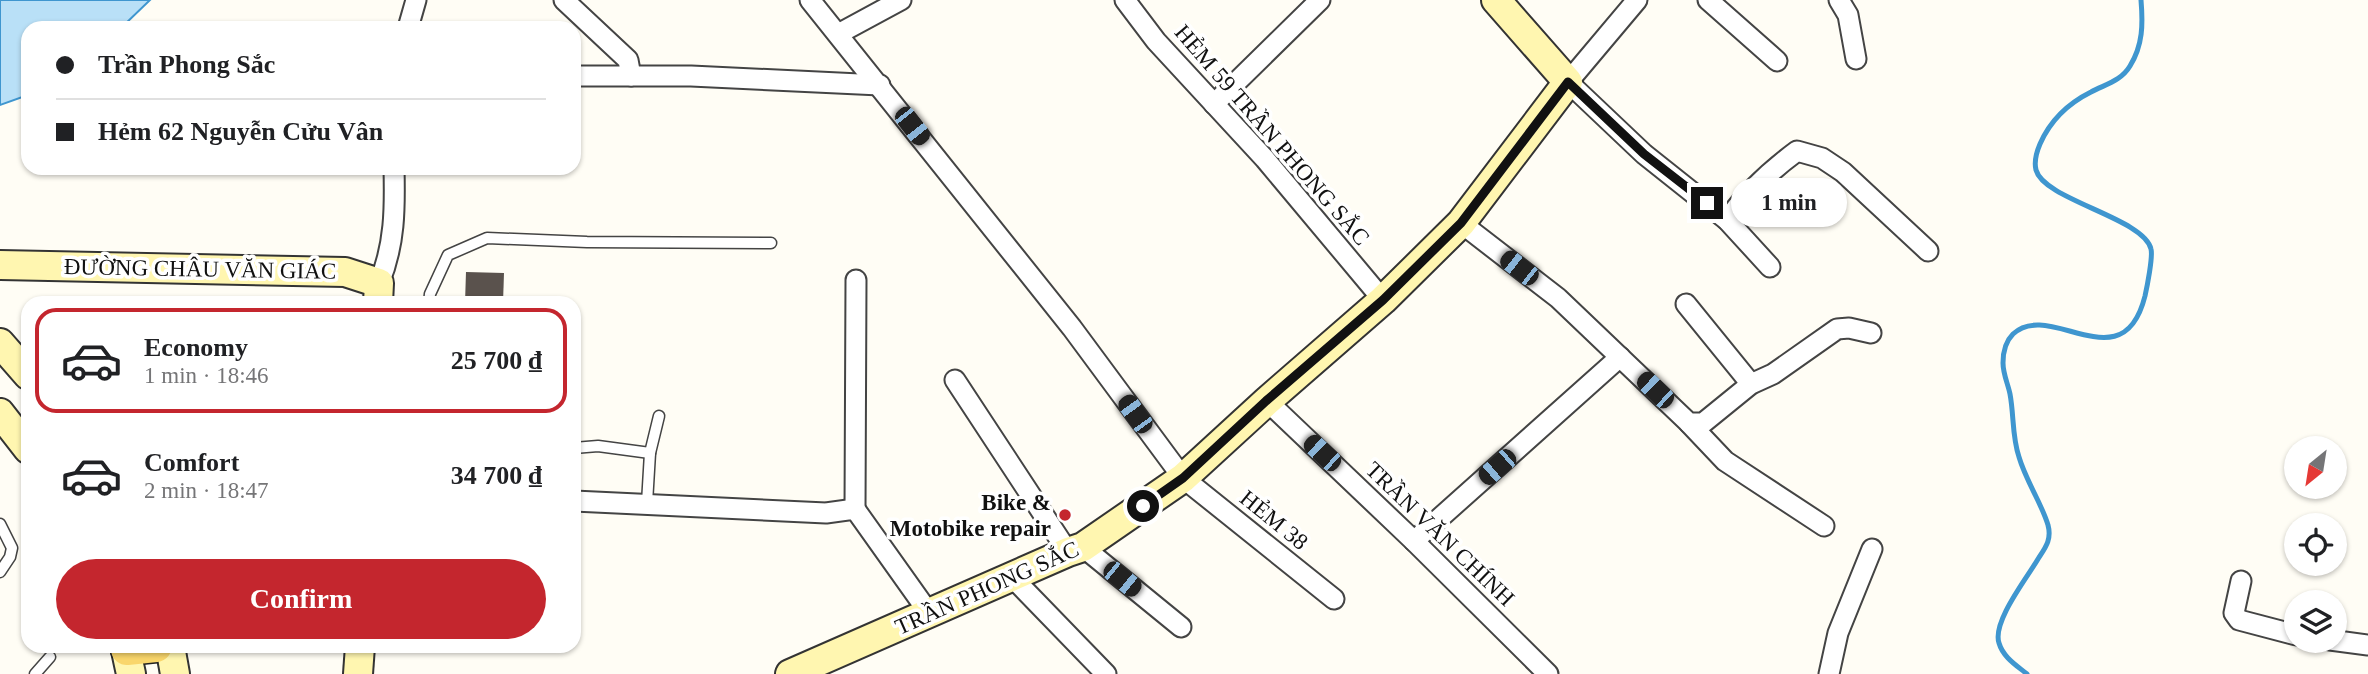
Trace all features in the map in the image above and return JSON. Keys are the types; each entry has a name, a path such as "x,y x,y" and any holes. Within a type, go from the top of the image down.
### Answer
{"street":[{"path":"410,21 416,0"},
{"path":"564,0 628,60 631,76"},
{"name":"HẺM 38","path":"810,0 1072,328 1183,478 1334,600"},
{"path":"838,34 901,0"},
{"name":"HẺM 59 TRẦN PHONG SẮC","path":"1125,0 1156,41 1265,159 1383,300"},
{"path":"1214,104 1320,0"},
{"path":"1496,0 1568,82 1644,154 1727,220 1770,267"},
{"name":"TRẦN PHONG SẮC","path":"793,673 1076,550 1183,478 1266,401 1383,300 1461,223 1568,82 1637,0"},
{"path":"1708,0 1777,61"},
{"path":"1839,0 1848,15 1856,59"},
{"path":"581,76 691,76 880,85"},
{"path":"1727,220 1742,199 1771,170 1797,151 1822,158 1843,172 1928,251"},
{"path":"378,293 388,261 395,221 394,175"},
{"path":"1461,223 1558,298 1689,422 1725,461 1824,526"},
{"name":"ĐƯỜNG CHÂU VĂN GIÁC","path":"0,265 345,272 378,293"},
{"path":"856,280 855,509 929,613"},
{"path":"1686,304 1751,384"},
{"path":"1689,422 1703,423 1751,384 1773,374 1837,328 1871,333"},
{"path":"0,343 21,367"},
{"path":"1414,541 1620,357"},
{"path":"955,380 1076,550 1181,626"},
{"name":"TRẦN VĂN CHÍNH","path":"1266,401 1414,541 1548,674"},
{"path":"0,413 21,440"},
{"path":"581,501 826,513 855,509"},
{"path":"1829,674 1838,633 1872,549"},
{"path":"1012,577 1106,674"},
{"path":"2241,581 2234,613 2239,620 2284,632"},
{"path":"2347,642 2368,645"},
{"path":"171,653 175,674"},
{"path":"358,674 360,653"}],"lane":[{"path":"430,296 448,255 487,238 587,242 771,243"},
{"path":"647,503 650,453 659,416"},
{"path":"581,447 598,446 650,453"},
{"path":"0,524 12,548 12,553 0,572"},
{"path":"35,674 50,657"}],"water":[{"path":"0,0 150,0 128,21 21,21 21,98 0,105"}],"building":[{"path":"466,272 504,273 503,296 465,296"}],"waterway":[{"path":"2027,674 2004,652 1998,634 2005,612 2045,547 2049,530 2017,449 2010,394 2003,367 2005,348 2013,334 2028,326 2046,326 2103,337 2120,334 2135,321 2145,296 2151,253 2144,238 2131,228 2056,191 2043,181 2036,170 2036,157 2049,128 2068,107 2083,96 2118,79 2130,66 2141,34 2141,0"}],"place":[{"name":"Bike & Motobike repair","path":"1065,515"}],"route":[{"path":"1143,506 1183,478 1403,281 1461,223 1568,82 1644,154 1707,203"}]}
